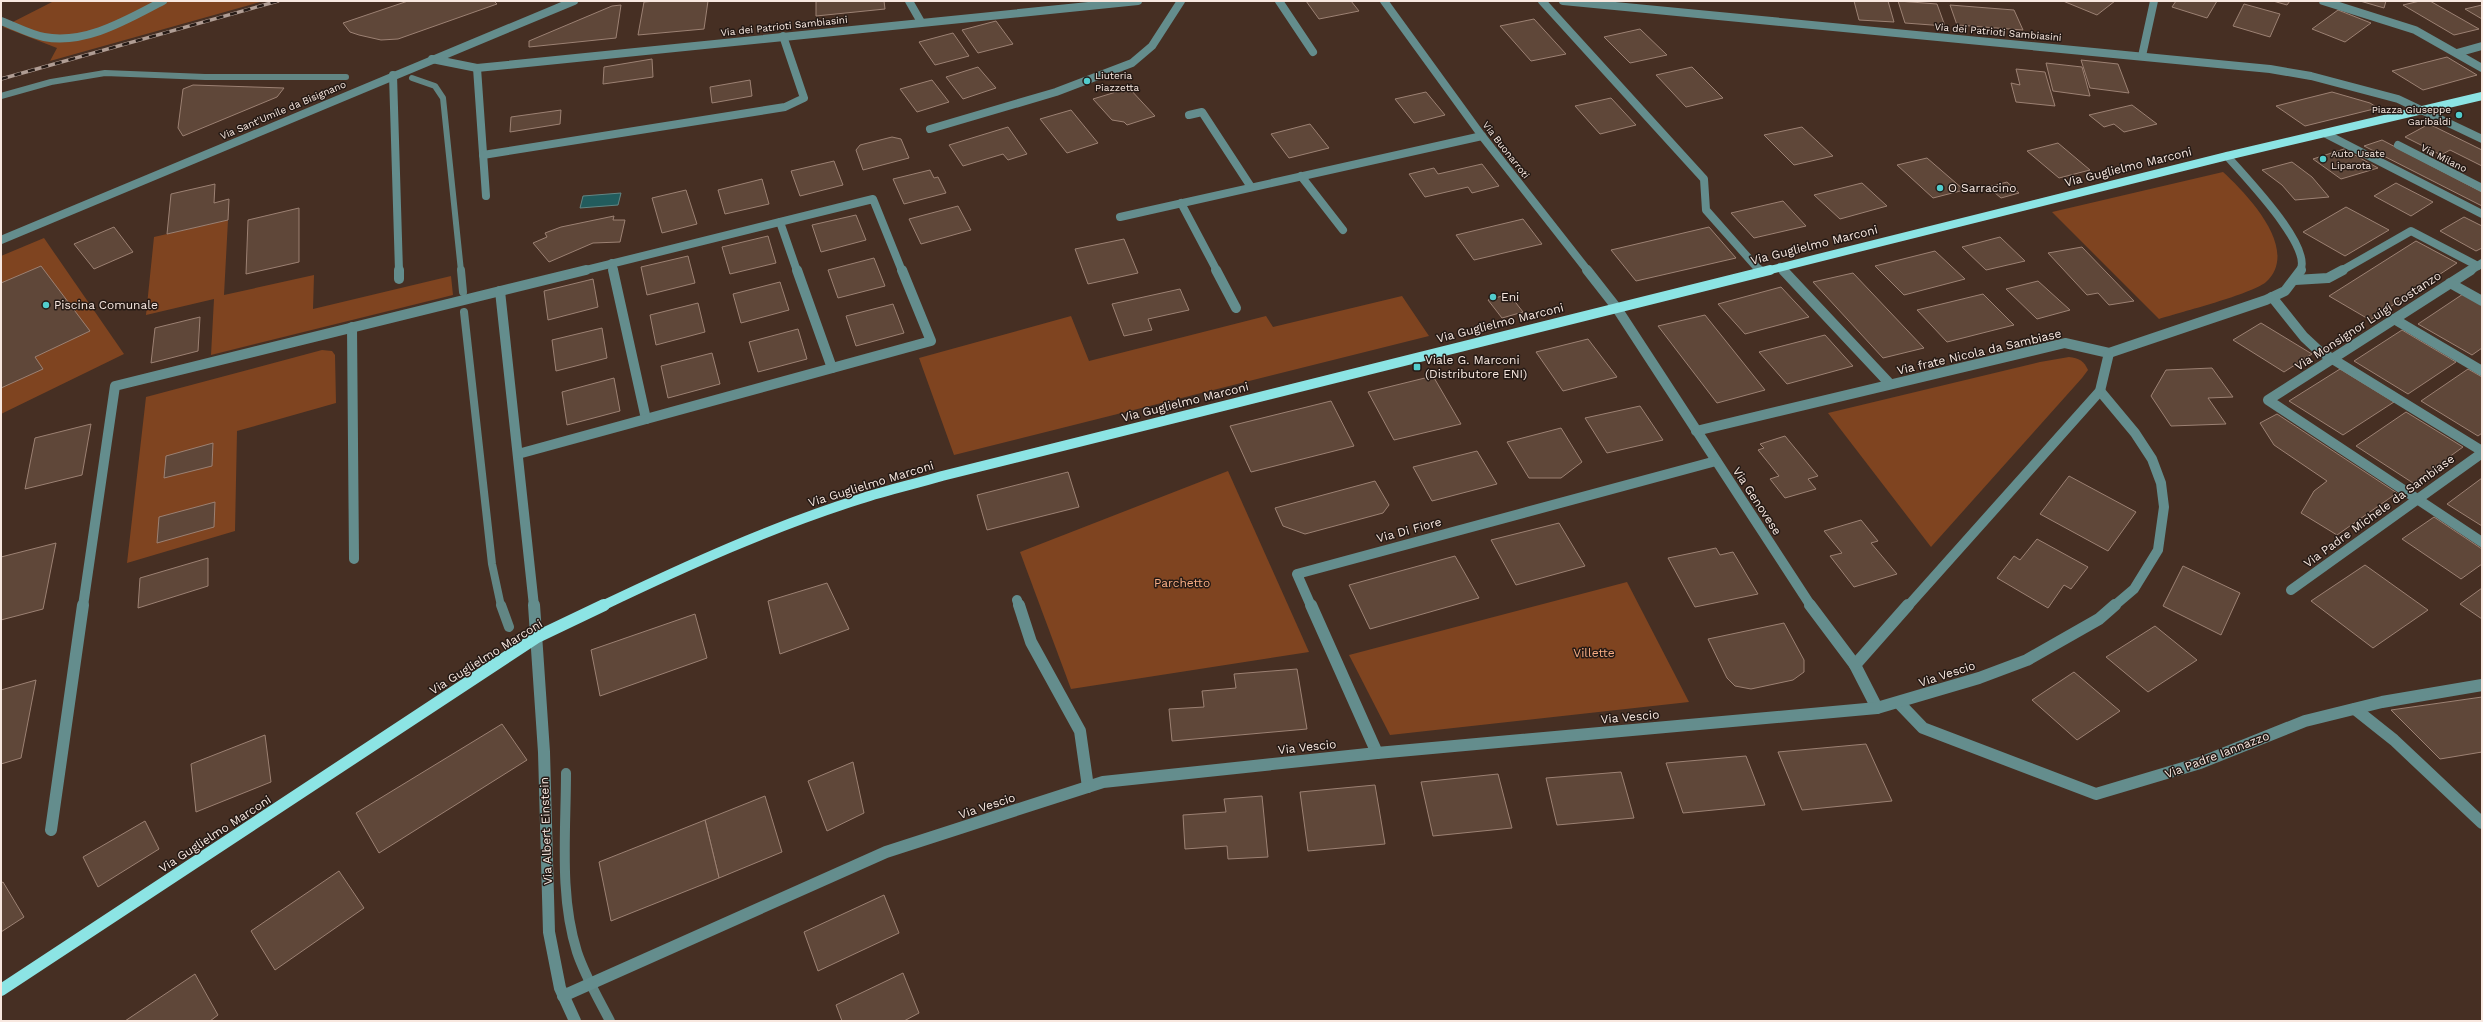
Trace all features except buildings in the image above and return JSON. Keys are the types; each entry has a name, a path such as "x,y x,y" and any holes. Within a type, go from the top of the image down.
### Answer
{"main road":[{"name":"Via Guglielmo Marconi","path":"1,990 537,637 686,566 860,499 942,476 2227,156 2481,97"}],"street":[{"path":"1,21 49,38 64,38 100,29 163,1"},
{"name":"Via Sant'Umile da Bisignano","path":"1,240 393,75 574,1"},
{"path":"909,1 921,22"},
{"name":"Via dei Patrioti Sambiasini","path":"432,59 477,68 1138,1"},
{"path":"930,129 1056,92 1132,63 1152,46 1181,1"},
{"path":"1279,1 1313,52"},
{"name":"Via Buonarroti","path":"1384,1 1482,136 1616,308"},
{"path":"1542,1 1704,178 1706,210 1760,272"},
{"name":"Via dei Patrioti Sambiasini","path":"1563,1 2270,69 2310,76 2398,98 2426,110 2482,139"},
{"path":"2142,56 2154,1"},
{"path":"2323,1 2394,22 2456,53 2482,68"},
{"path":"483,155 785,107 804,98 784,36"},
{"path":"2456,53 2482,46"},
{"path":"477,68 486,196"},
{"path":"393,75 399,279"},
{"path":"1189,115 1202,112 1251,187"},
{"path":"2326,134 2482,214"},
{"path":"1120,217 1482,136"},
{"name":"Via Milano","path":"2398,145 2482,188"},
{"path":"1855,665 2100,391 2109,353 2272,298 2285,291 2295,280 2302,268 2303,257 2296,242 2273,209 2227,156"},
{"path":"1301,176 1343,230"},
{"path":"51,830 115,386 873,198 931,341 518,454"},
{"path":"1181,203 1236,308"},
{"path":"780,222 832,368"},
{"path":"2295,280 2328,278 2411,231 2480,264"},
{"path":"612,263 646,419"},
{"name":"Via Monsignor Luigi Costanzo","path":"2418,499 2268,400 2480,264"},
{"path":"1780,267 1890,384"},
{"path":"2450,283 2482,301"},
{"name":"Via Albert Einstein","path":"500,291 537,637 544,752 549,932 560,988 575,1021"},
{"path":"2272,298 2299,333 2313,346 2482,452"},
{"name":"Via Genovese","path":"1616,308 1806,600 1855,665 1877,708"},
{"path":"2394,319 2482,371"},
{"path":"352,327 354,559"},
{"name":"Via frate Nicola da Sambiase","path":"1696,431 2065,343 2109,353"},
{"name":"Via Vescio","path":"564,996 622,968 886,852 1103,782 1376,753 1877,708 1899,703 2027,660 2099,619 2134,589 2158,550 2164,507 2161,483 2152,459 2135,433 2100,391"},
{"name":"Via Padre Michele da Sambiase","path":"2291,590 2482,452"},
{"name":"Via Di Fiore","path":"1376,753 1297,574 1716,461"},
{"path":"2418,499 2482,542"},
{"path":"1017,600 1031,642 1080,731 1088,787"},
{"name":"Via Padre Iannazzo","path":"1899,703 1923,728 2096,794 2200,763 2305,721 2355,709 2482,685"},
{"path":"2355,709 2394,740 2482,823"}],"green space":[{"path":"54,1 264,1 50,61 57,48 3,27"},
{"path":"2223,172 2245,194 2267,223 2274,239 2277,254 2275,269 2266,282 2258,287 2216,302 2159,319 2052,212"},
{"path":"228,220 224,295 314,275 313,309 451,276 453,295 211,355 214,299 146,315 154,237"},
{"name":"Piscina Comunale","path":"44,238 124,354 1,414 1,256"},
{"path":"1402,296 1429,336 954,455 919,358 1071,316 1089,361 1266,316 1273,327"},
{"path":"322,350 332,351 335,355 336,403 237,431 235,531 127,563 146,397"},
{"path":"2069,357 2081,360 2088,370 1931,547 1828,413 2040,362"},
{"name":"Parchetto","path":"1228,471 1309,652 1071,689 1020,552"},
{"name":"Villette","path":"1627,582 1689,702 1390,735 1349,655"}],"water":[{"path":"621,193 618,205 580,208 583,196"}],"waterway":[{"path":"1,96 51,82 105,73 205,77 346,77"},
{"path":"412,78 435,86 443,98 461,271"},
{"path":"461,270 463,292"},
{"path":"464,312 492,564 501,606"},
{"path":"501,605 509,627"},
{"path":"566,773 565,863 571,930 584,970 610,1021"}],"railway":[{"path":"1,79 278,1"}],"place":[{"name":"Liuteria Piazzetta","path":"1087,81"},
{"name":"Piazza Giuseppe Garibaldi","path":"2459,115"},
{"name":"Auto Usate Liparota","path":"2323,159"},
{"name":"O Sarracino","path":"1940,188"},
{"name":"Eni","path":"1493,297"},
{"name":"Piscina Comunale","path":"46,305"},
{"name":"Viale G. Marconi (Distributore ENI)","path":"1417,367"}]}
